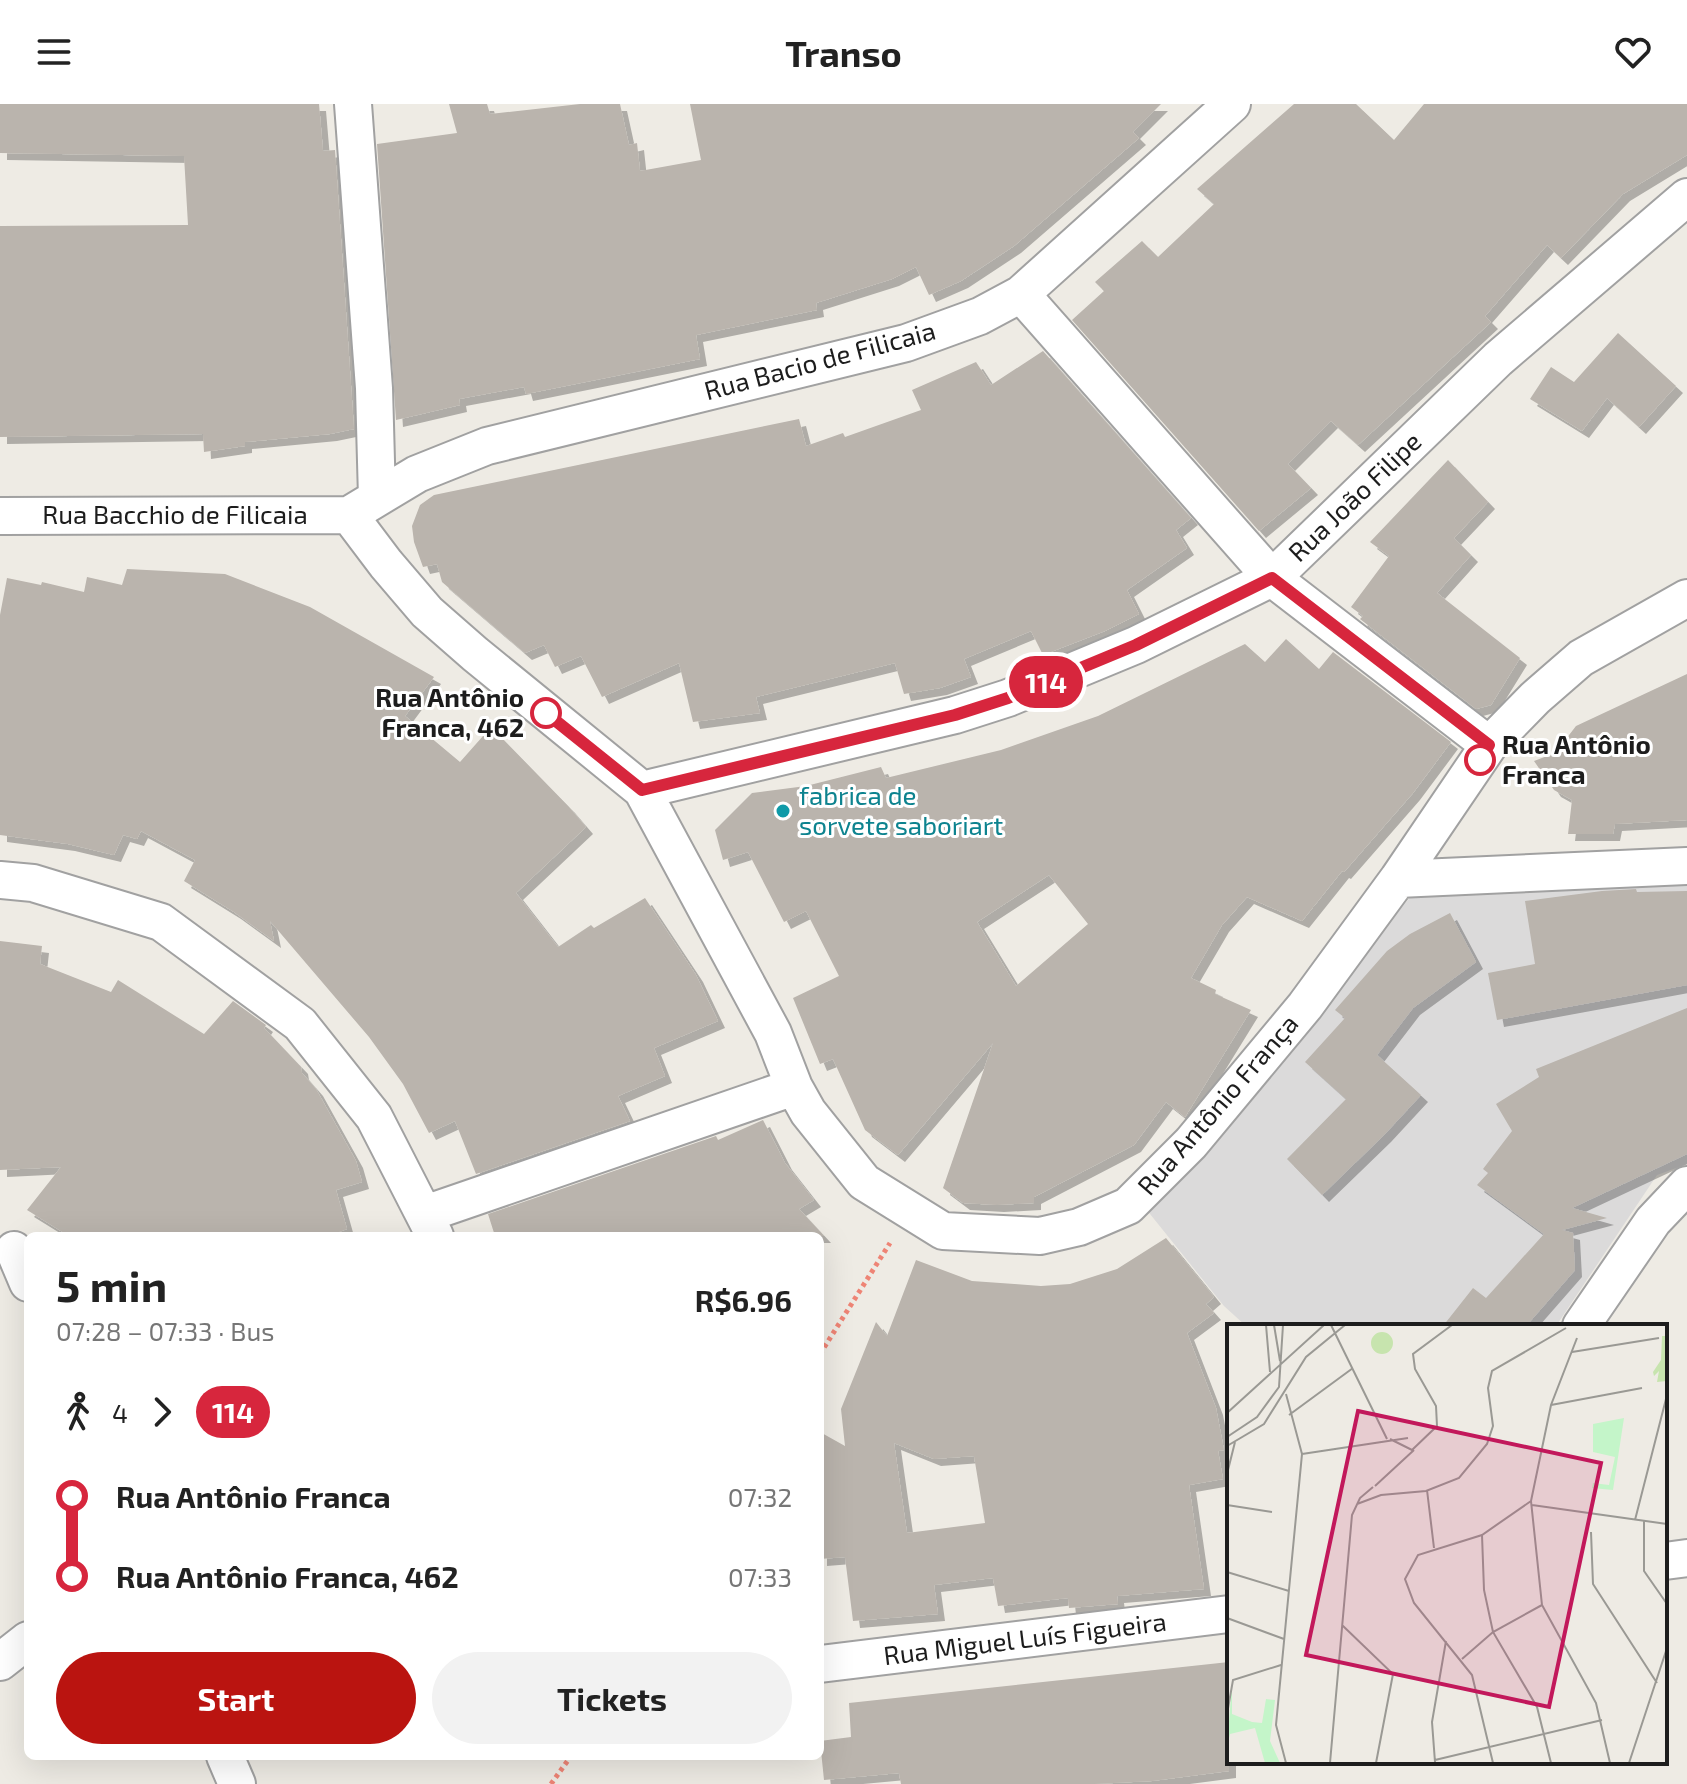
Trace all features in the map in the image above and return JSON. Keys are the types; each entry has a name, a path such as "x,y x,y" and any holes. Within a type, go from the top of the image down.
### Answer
{"street":[{"path":"353,104 373,374 363,506"},
{"name":"Rua Bacio de Filicaia","path":"363,506 417,474 487,446 906,343 980,316 1021,294 1232,104"},
{"name":"Rua João Filipe","path":"642,790 955,715 1008,698 1136,645 1272,578 1498,359 1687,197"},
{"path":"1021,294 1272,578 1489,745"},
{"name":"Rua Bacchio de Filicaia","path":"0,516 363,506"},
{"name":"Rua Antônio França","path":"363,506 427,612 642,790 773,1033 794,1087 808,1112 864,1182 943,1231 1040,1236 1079,1227 1128,1206 1191,1143 1305,1006 1398,879 1489,745 1535,698 1581,658 1687,598"},
{"path":"1398,879 1687,866"},
{"path":"0,880 33,883 161,922 300,1024 374,1117 430,1225 794,1087"},
{"path":"1582,1324 1653,1221 1687,1185"},
{"path":"14,1250 24,1274"},
{"path":"1667,1561 1687,1558"},
{"name":"Rua Miguel Luís Figueira","path":"824,1664 1227,1614"},
{"path":"0,1662 24,1643"},
{"path":"227,1760 237,1784"}],"path":[{"path":"824,1348 910,1210"},
{"path":"551,1784 568,1760"}],"shaded area":[{"path":"1687,848 1687,1164 1657,1175 1557,1324 1244,1324 1224,1306 1146,1209 1200,1150 1437,865"}],"building":[{"path":"0,104 319,104 323,151 335,150 354,429 245,442 245,446 204,452 203,434 0,437 0,226 188,225 184,156 0,153"},
{"path":"449,104 487,104 490,114 580,104 620,104 629,145 637,143 640,171 701,160 690,104 1161,104 1133,132 1139,138 1014,246 961,281 929,295 916,267 892,279 816,303 817,310 696,335 700,359 526,394 524,387 459,399 460,405 396,420 377,144 457,133"},
{"path":"1294,104 1356,104 1394,140 1424,104 1687,104 1687,155 1623,194 1561,258 1547,245 1485,316 1491,322 1358,445 1331,421 1288,464 1311,488 1259,531 1072,320 1104,291 1095,282 1142,241 1158,257 1214,204 1197,189"},
{"path":"1618,333 1676,386 1639,427 1607,398 1582,431 1530,399 1551,367 1574,382"},
{"path":"1043,351 1191,518 1176,530 1187,548 1127,590 1139,614 1043,655 1031,631 964,659 971,677 940,688 904,694 895,663 756,697 760,713 693,722 679,663 602,697 581,656 555,667 544,645 525,653 442,582 437,564 423,567 414,542 412,526 420,505 434,495 799,419 806,446 843,433 845,437 921,410 912,390 976,362 991,385"},
{"path":"1448,460 1488,502 1454,538 1471,555 1437,593 1520,658 1491,705 1476,709 1360,619 1363,616 1351,607 1389,556 1370,542"},
{"path":"127,569 225,574 310,607 434,677 405,716 460,762 491,727 568,806 586,827 516,893 558,947 591,925 594,928 645,898 696,975 718,1021 654,1048 665,1076 618,1096 630,1121 476,1174 455,1121 429,1133 403,1084 369,1037 270,921 274,941 184,881 195,860 141,831 137,839 123,835 114,855 68,844 0,835 0,615 7,578 84,592 87,577 122,585"},
{"path":"1286,639 1319,669 1333,652 1451,742 1413,793 1342,871 1302,921 1247,897 1222,925 1191,978 1216,990 1215,994 1251,1010 1185,1117 1166,1102 1134,1145 1034,1197 1034,1203 963,1203 943,1188 993,1043 898,1155 865,1130 833,1059 820,1064 793,998 839,976 806,911 784,922 748,852 723,860 715,830 752,793 806,786 881,767 886,778 1001,750 1098,716 1245,644 1265,662","holes":["1049,875 1088,924 1016,986 977,922"]},
{"path":"1687,674 1687,820 1615,824 1613,834 1568,834 1572,800 1554,790 1534,761 1563,750 1566,739 1576,726"},
{"path":"1636,889 1637,892 1687,891 1687,985 1497,1020 1488,973 1535,964 1525,901"},
{"path":"1450,913 1476,962 1413,1008 1377,1055 1421,1095 1322,1195 1287,1159 1346,1099 1305,1062 1345,1018 1335,1010 1387,951 1410,934"},
{"path":"0,941 42,946 40,964 111,992 118,980 204,1034 233,1001 266,1025 264,1028 301,1067 356,1161 362,1182 336,1190 347,1229 339,1232 63,1232 27,1210 61,1167 0,1170"},
{"path":"1687,1008 1687,1154 1572,1208 1607,1218 1562,1230 1573,1233 1575,1270 1528,1324 1445,1324 1473,1288 1486,1298 1544,1234 1477,1185 1488,1173 1483,1169 1512,1131 1496,1104 1539,1077 1536,1069"},
{"path":"763,1120 785,1163 814,1200 799,1209 820,1232 494,1232 488,1214 716,1136 718,1140"},
{"path":"1166,1238 1214,1297 1206,1304 1214,1313 1187,1333 1216,1408 1224,1450 1218,1451 1223,1479 1189,1485 1204,1589 1117,1596 1118,1604 1069,1608 1068,1598 998,1606 993,1578 934,1585 938,1614 853,1621 845,1557 824,1559 824,1434 845,1446 841,1409 876,1322 887,1336 916,1260 972,1281 1041,1286 1070,1284 1117,1269","holes":["894,1443 934,1459 974,1456 985,1523 907,1533"]},
{"path":"1227,1662 1229,1771 1152,1781 1094,1784 901,1784 899,1773 824,1780 824,1740 851,1737 849,1703"}],"bus line":[{"name":"114","path":"546,713 642,790 955,715 1008,698 1136,645 1272,578 1489,745 1480,760"}],"place":[{"name":"Rua Antônio Franca, 462","path":"546,713"},
{"name":"Rua Antônio Franca","path":"1480,760"},
{"name":"fabrica de sorvete saboriart","path":"783,811"}]}
